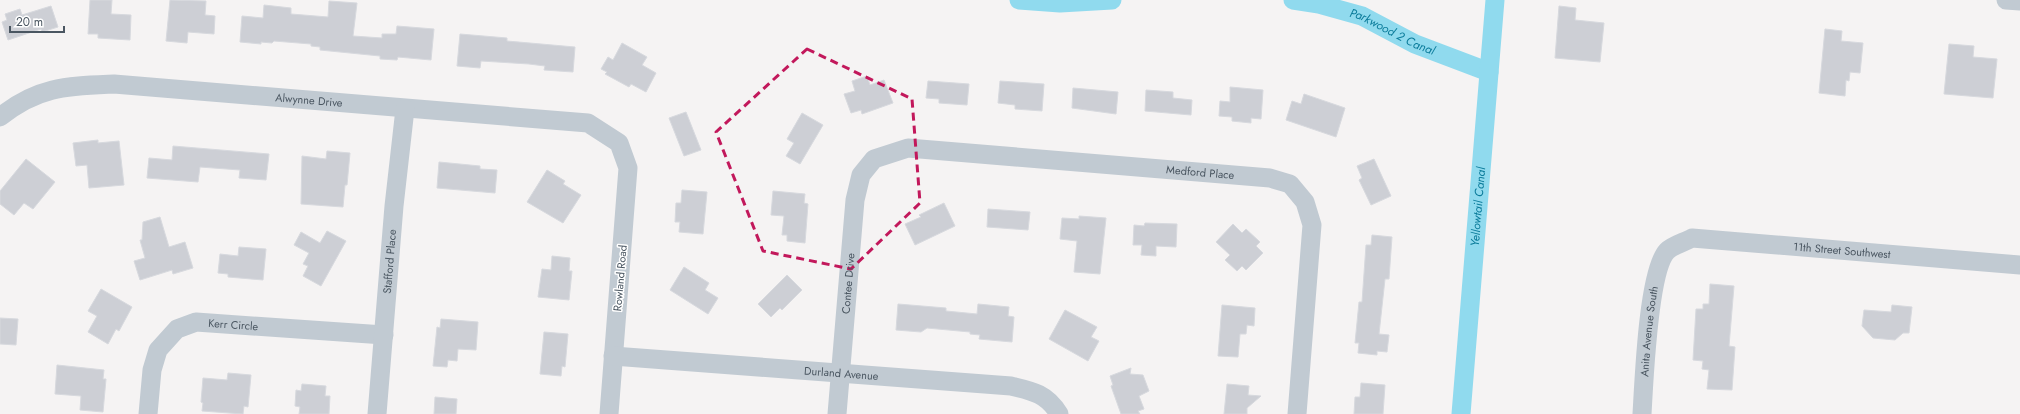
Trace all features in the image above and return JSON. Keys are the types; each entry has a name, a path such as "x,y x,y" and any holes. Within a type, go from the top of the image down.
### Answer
{"street":[{"path":"2006,0 2020,1"},
{"name":"Alwynne Drive","path":"0,117 13,106 39,93 66,86 114,84 588,123 619,143"},
{"name":"Stafford Place","path":"377,414 394,206 405,109"},
{"name":"Rowland Road","path":"609,414 628,168 619,143"},
{"name":"Medford Place","path":"874,158 908,148 1207,172 1270,178 1290,184 1305,202 1312,224 1298,414"},
{"name":"Contee Drive","path":"837,414 855,200 861,175 874,158"},
{"name":"11th Street Southwest","path":"1668,251 1692,238 1711,238 2020,265"},
{"name":"Anita Avenue South","path":"1642,414 1650,312 1657,269 1668,251"},
{"name":"Kerr Circle","path":"148,414 152,370 158,350 177,329 196,322 384,335"},
{"name":"Durland Avenue","path":"613,356 1011,386 1032,391 1051,401 1059,414"}],"highlighted area":[{"path":"807,49 912,99 920,203 851,269 763,251 716,132"}],"building":[{"path":"90,0 112,0 111,14 131,15 130,40 98,38 98,34 88,34"},
{"path":"170,0 206,1 205,15 215,16 214,34 188,32 187,43 166,41"},
{"path":"329,1 357,3 353,36 382,38 382,34 396,34 397,26 434,29 431,60 398,57 397,60 380,59 380,56 320,50 320,47 311,46 311,44 274,41 272,43 261,42 261,44 240,42 242,16 263,18 264,5 291,8 291,14 328,17"},
{"path":"51,6 58,27 42,32 41,29 8,40 2,22 7,20 5,14 20,9 22,15"},
{"path":"1559,6 1576,8 1575,20 1604,23 1600,62 1555,58"},
{"path":"1825,29 1842,31 1841,41 1863,43 1860,73 1850,72 1849,81 1846,80 1845,96 1819,93"},
{"path":"460,34 507,38 507,41 575,47 573,72 544,70 545,66 529,64 481,61 480,68 457,66"},
{"path":"622,43 647,57 642,65 656,73 646,92 631,84 629,87 605,74 607,72 601,69 608,57 613,60"},
{"path":"1949,44 1974,46 1973,57 1997,59 1993,98 1944,94"},
{"path":"867,76 870,85 884,80 893,103 862,114 861,110 851,113 844,94 855,91 852,81"},
{"path":"928,81 969,84 967,105 939,103 939,99 926,98"},
{"path":"1000,81 1044,84 1042,111 1015,109 1015,105 998,103"},
{"path":"1230,87 1263,90 1261,119 1251,118 1251,123 1232,121 1232,117 1219,116 1220,101 1230,102"},
{"path":"1073,88 1118,92 1116,114 1072,108"},
{"path":"1146,90 1173,92 1173,98 1192,100 1191,115 1145,111"},
{"path":"1304,94 1345,108 1336,137 1286,120 1292,101 1301,104"},
{"path":"686,112 701,150 684,156 669,118"},
{"path":"802,113 823,125 800,164 786,156 794,143 787,139"},
{"path":"98,140 98,143 119,141 124,185 89,188 87,165 76,166 73,143"},
{"path":"173,146 269,154 266,180 239,178 240,170 200,167 198,182 147,178 149,158 172,160"},
{"path":"327,151 350,153 343,207 301,204 302,156 326,159"},
{"path":"26,159 55,182 33,209 24,203 14,215 0,204 0,191"},
{"path":"1374,159 1391,196 1371,205 1359,180 1362,178 1357,166"},
{"path":"439,162 480,166 480,169 497,170 495,193 437,188"},
{"path":"547,170 565,181 563,184 581,195 563,223 527,202"},
{"path":"682,190 707,192 703,234 679,232 680,222 675,222 676,203 681,203"},
{"path":"773,191 805,194 804,203 808,204 805,243 787,241 787,235 782,235 784,216 771,215"},
{"path":"944,203 955,226 915,245 905,224 921,217 919,215"},
{"path":"988,209 1030,212 1028,230 987,227"},
{"path":"1079,216 1106,218 1100,274 1074,272 1077,241 1060,239 1062,218 1079,219"},
{"path":"160,217 169,247 185,242 193,268 173,274 172,270 140,280 134,261 145,258 140,240 142,240 143,222"},
{"path":"1145,223 1177,224 1176,247 1156,246 1156,256 1141,255 1142,245 1133,245 1134,225 1144,226"},
{"path":"1233,224 1242,233 1246,229 1260,242 1256,246 1263,253 1246,270 1242,266 1237,271 1225,260 1230,255 1216,242"},
{"path":"327,231 346,241 321,286 303,276 308,266 303,264 309,253 294,245 301,232 320,243"},
{"path":"1372,235 1392,237 1389,279 1385,279 1379,334 1389,335 1387,352 1377,351 1377,355 1358,353 1359,343 1355,343 1359,302 1362,302 1366,245 1371,245"},
{"path":"239,247 266,249 263,280 228,277 228,274 218,273 220,254 238,256"},
{"path":"552,256 570,258 569,271 572,271 569,300 538,297 542,269 551,270"},
{"path":"684,267 709,283 705,290 718,298 708,314 670,290"},
{"path":"787,275 802,290 782,310 780,308 771,317 758,304"},
{"path":"1710,284 1734,286 1729,346 1735,347 1732,390 1707,389 1709,370 1702,369 1703,361 1693,360 1696,309 1703,309 1703,304 1709,304"},
{"path":"101,289 132,307 119,331 116,329 108,344 88,332 97,316 88,311"},
{"path":"898,304 946,308 946,311 977,314 978,304 1009,307 1008,316 1014,317 1012,342 979,339 980,335 970,334 970,332 927,328 921,332 896,330"},
{"path":"1222,305 1255,308 1254,326 1247,325 1246,334 1240,334 1238,357 1218,356"},
{"path":"1892,305 1912,307 1909,333 1903,333 1895,340 1873,338 1862,326 1864,310 1891,312"},
{"path":"1065,310 1097,327 1091,337 1099,341 1088,361 1049,339"},
{"path":"0,318 18,319 16,345 0,344"},
{"path":"441,319 478,322 476,350 458,349 457,361 448,360 447,367 433,366 437,327 440,328"},
{"path":"544,332 568,334 565,367 562,366 561,376 540,374"},
{"path":"57,365 104,370 103,379 106,379 103,412 80,410 81,396 55,394"},
{"path":"1131,368 1130,374 1143,375 1149,391 1139,396 1144,409 1138,411 1140,414 1121,414 1111,386 1113,385 1110,376"},
{"path":"228,373 251,375 248,407 244,406 243,414 202,411 203,403 201,402 203,378 227,380"},
{"path":"1361,383 1385,385 1383,414 1354,414 1355,397 1360,397"},
{"path":"302,384 326,386 325,396 330,396 329,414 299,414 300,407 295,406 296,390 301,391"},
{"path":"1227,384 1249,386 1248,395 1261,396 1247,408 1247,414 1224,414"},
{"path":"435,397 457,399 456,414 434,414"}],"waterway":[{"name":"Parkwood 2 Canal","path":"1019,0 1060,3 1112,0"},
{"name":"Parkwood 2 Canal","path":"1293,0 1319,4 1362,16 1415,44 1489,72"},
{"name":"Yellowtail Canal","path":"1461,414 1495,0"}]}
